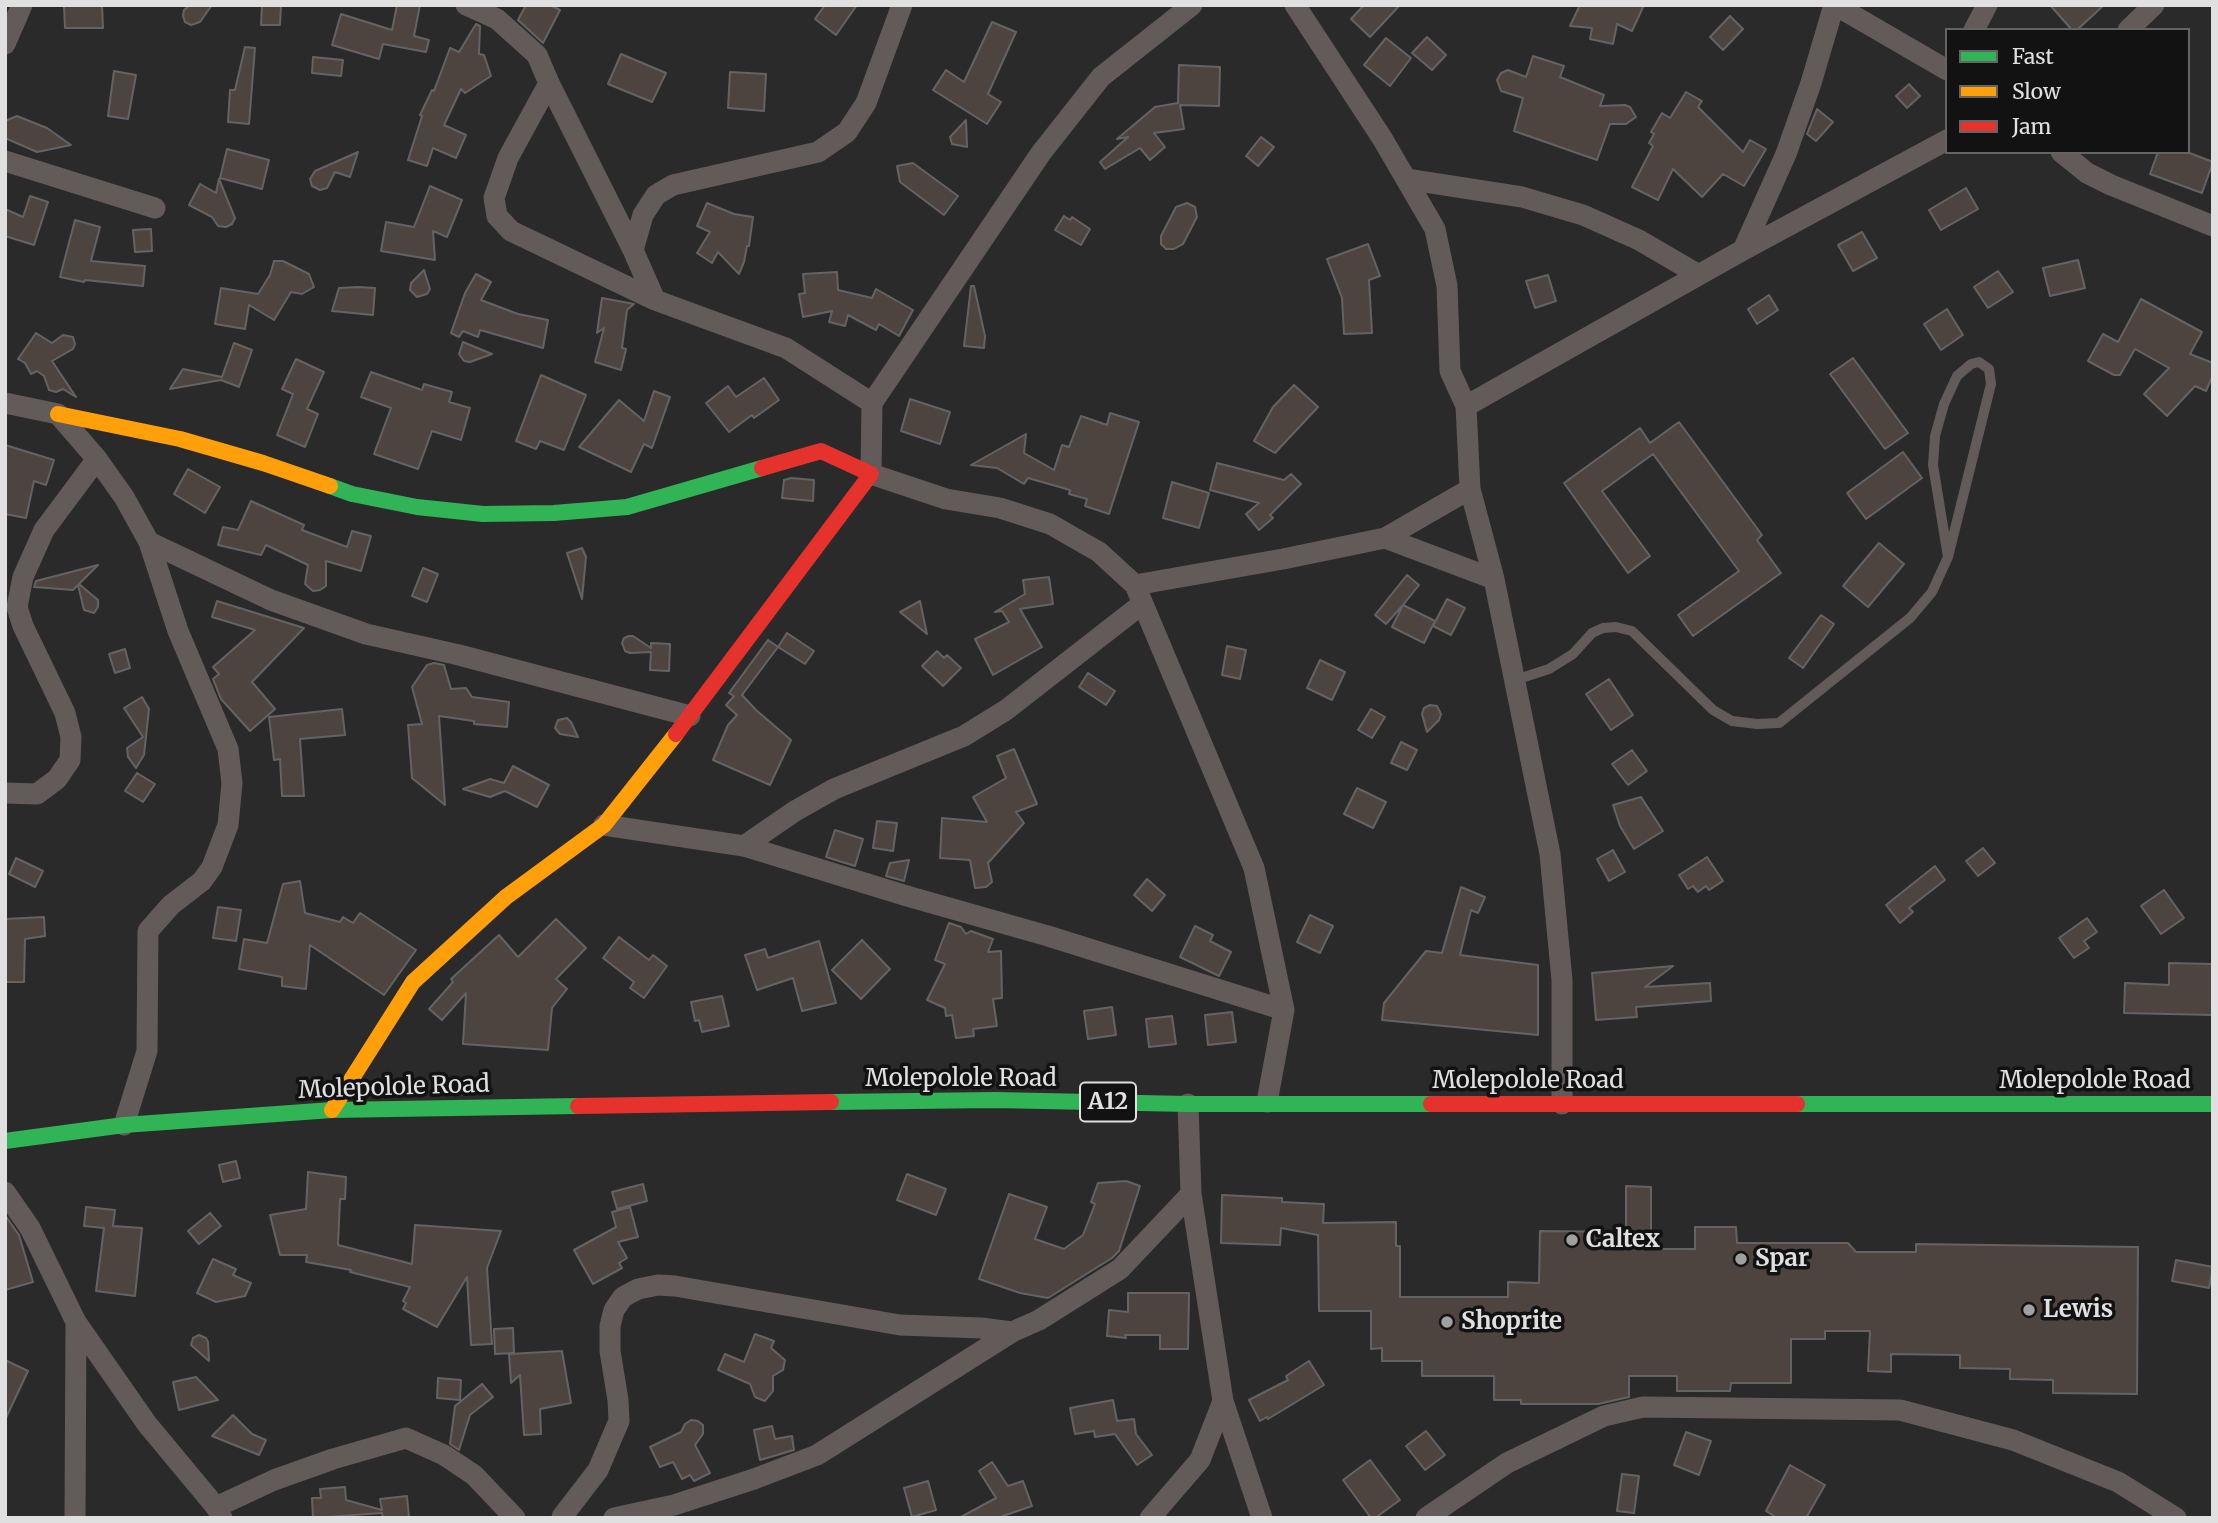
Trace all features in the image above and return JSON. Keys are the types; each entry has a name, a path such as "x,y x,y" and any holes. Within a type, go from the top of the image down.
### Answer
{"main road":[{"path":"58,414 180,439 263,463 352,494 417,507 483,514 554,513 627,507 821,451 871,474 690,716 604,825 506,897 413,982 332,1110"},
{"name":"Molepolole Road","path":"5,1141 124,1125 332,1110 995,1100 1188,1104 2213,1104"}],"street":[{"path":"5,44 22,5"},
{"path":"466,5 497,19 537,55 655,300"},
{"path":"633,250 643,215 656,195 673,185 818,152 847,132 866,103 902,5"},
{"path":"1192,5 1101,77 1041,153 872,403 871,474 946,499 1000,508 1050,524 1099,552 1139,595 1254,868 1284,1010 1267,1102"},
{"path":"1295,5 1382,138 1435,229 1447,286 1450,370 1466,406 1470,489 1494,579 1550,854 1562,980 1562,1104"},
{"path":"1743,250 1786,154 1834,5 1945,67"},
{"path":"1975,28 1987,5"},
{"path":"2130,28 2154,5"},
{"path":"549,83 508,158 495,198 497,216 511,231 655,300 786,348 872,403"},
{"path":"1466,406 1743,250 1945,142"},
{"path":"2063,154 2099,179 2213,226"},
{"path":"5,161 155,208"},
{"path":"1406,179 1522,197 1583,215 1639,240 1699,275"},
{"path":"5,403 58,414 97,459 124,497 149,542 178,631 228,749 232,783 228,825 212,867 202,881 171,905 148,931 147,1051 124,1125"},
{"path":"5,793 37,794 57,779 69,760 71,737 65,713 23,626 17,607 23,577 44,530 97,459"},
{"path":"744,846 795,811 834,789 964,736 1006,710 1139,595 1283,559 1385,538 1470,489"},
{"path":"1385,538 1494,579"},
{"path":"149,542 271,600 366,634 459,655 690,716"},
{"path":"604,825 744,846 1048,936 1284,1010"},
{"path":"1188,1104 1191,1194 1223,1402 1262,1518"},
{"path":"5,1192 30,1227 76,1322 147,1424 219,1512 274,1480 333,1459 406,1438 444,1454 474,1475 515,1518"},
{"path":"614,1518 674,1506 817,1455 1012,1332 1039,1321 1120,1269 1191,1194"},
{"path":"561,1518 598,1470 619,1420 618,1400 612,1377 610,1326 614,1310 623,1297 638,1289 658,1285 675,1286 900,1325 1012,1332"},
{"path":"75,1518 76,1322"},
{"path":"1150,1518 1200,1461 1223,1402"},
{"path":"1426,1518 1507,1463 1604,1416 1656,1407 1900,1410 2013,1440 2118,1482 2176,1518"},
{"path":"561,1518 567,1518"}],"lane":[{"path":"1515,680 1549,669 1573,654 1592,633 1603,628 1616,627 1632,631 1713,710 1732,720 1757,724 1779,723 1910,618 1932,592 1948,556 1992,384 1989,369 1979,362 1971,364 1957,376 1944,404 1935,436 1933,465 1948,556"}],"building":[{"path":"102,5 103,28 65,28 64,6"},
{"path":"190,5 212,5 200,22 191,25 185,22 183,16 184,10"},
{"path":"262,5 281,5 280,25 261,25"},
{"path":"397,5 420,5 414,36 429,40 426,52 383,44 379,59 332,45 341,14 392,30"},
{"path":"526,5 550,5 560,10 543,43 518,20"},
{"path":"825,5 857,5 836,35 815,19"},
{"path":"1364,5 1400,5 1370,37 1351,19"},
{"path":"1576,5 1644,5 1632,31 1617,24 1613,44 1590,39 1592,28 1570,26 1579,7"},
{"path":"2050,5 2104,5 2079,28 2070,28"},
{"path":"1730,16 1743,29 1723,50 1710,37"},
{"path":"992,22 1016,32 988,94 1001,102 987,124 933,90 946,70 964,82"},
{"path":"476,24 480,26 479,54 484,55 491,76 465,93 461,89 444,125 466,135 456,158 433,148 427,166 408,160 422,116 420,115 432,90 434,91 450,48 459,52"},
{"path":"1427,37 1446,55 1432,70 1412,53"},
{"path":"1386,38 1411,58 1390,86 1364,65"},
{"path":"245,47 255,48 249,124 228,122 230,90 235,90"},
{"path":"621,54 666,73 652,102 608,84"},
{"path":"1533,56 1564,66 1560,77 1604,95 1600,106 1630,107 1636,117 1626,124 1610,124 1597,160 1514,131 1523,98 1501,91 1497,80 1501,73 1508,70 1526,77"},
{"path":"313,57 343,60 341,76 312,73"},
{"path":"1179,65 1220,67 1219,106 1180,105 1184,129 1154,133 1165,147 1150,160 1140,148 1105,169 1100,162 1128,137 1117,139 1155,107 1178,103"},
{"path":"114,71 136,75 128,119 108,116"},
{"path":"730,72 766,74 764,111 728,108"},
{"path":"1909,84 1920,96 1907,108 1896,96"},
{"path":"1686,92 1702,101 1698,107 1743,152 1750,140 1766,149 1744,186 1723,174 1702,197 1673,169 1658,200 1632,187 1653,146 1649,143 1654,134 1651,132 1662,113 1670,118"},
{"path":"1817,109 1833,122 1816,141 1807,134"},
{"path":"17,116 47,128 71,145 37,152 5,138 5,121"},
{"path":"966,120 967,147 952,144 950,137"},
{"path":"1261,137 1274,147 1258,166 1246,156"},
{"path":"227,149 269,160 262,189 220,178"},
{"path":"358,152 350,177 335,172 327,188 320,190 312,186 310,179 315,171"},
{"path":"2190,153 2213,162 2202,193 2150,174 2157,154"},
{"path":"913,163 958,196 944,215 900,182 897,166"},
{"path":"219,179 235,218 232,224 226,227 218,226 212,217 189,205 200,184 216,193"},
{"path":"430,186 462,200 447,237 433,231 435,260 381,251 386,222 414,227"},
{"path":"1966,188 1978,209 1941,230 1929,210"},
{"path":"30,196 48,202 34,245 5,236 5,209 23,217"},
{"path":"707,203 734,214 753,217 749,246 739,274 718,252 712,263 697,253 710,232 697,226"},
{"path":"1187,203 1195,207 1197,217 1183,244 1174,249 1166,249 1161,244 1161,236 1176,207"},
{"path":"1064,216 1070,220 1072,217 1090,229 1081,245 1055,230"},
{"path":"75,220 100,227 91,261 145,266 143,286 84,282 60,277"},
{"path":"151,229 152,251 135,252 133,230"},
{"path":"1862,232 1877,258 1853,271 1838,245"},
{"path":"1368,244 1380,276 1369,280 1372,333 1344,334 1342,298 1327,259"},
{"path":"2078,260 2085,288 2050,296 2043,268"},
{"path":"274,261 283,261 309,274 314,287 302,294 291,292 274,320 249,305 245,329 215,324 221,288 258,294 270,275"},
{"path":"424,270 430,289 427,294 417,297 410,290 411,283"},
{"path":"1998,271 2013,292 1988,308 1974,287"},
{"path":"837,272 838,290 872,298 876,289 913,310 899,336 879,324 876,330 848,315 845,326 829,322 832,311 803,317 799,294 805,293 803,274"},
{"path":"476,274 491,282 481,300 518,314 548,320 543,348 480,330 478,337 463,331 459,337 451,333 465,293"},
{"path":"1548,275 1556,301 1535,308 1526,281"},
{"path":"971,286 974,286 985,336 984,348 964,346"},
{"path":"339,288 375,288 373,315 332,311"},
{"path":"1769,295 1778,310 1757,324 1748,309"},
{"path":"602,298 634,304 627,310 622,348 626,349 621,370 595,362 604,328 597,333"},
{"path":"2141,299 2202,332 2190,354 2213,363 2213,375 2206,391 2195,386 2167,416 2144,394 2169,368 2135,349 2120,375 2114,375 2088,361 2103,334 2118,342"},
{"path":"1947,309 1963,335 1941,350 1924,324"},
{"path":"36,333 52,343 63,335 73,337 73,349 52,361 76,397 63,389 56,392 49,390 44,376 37,371 31,374 25,363 18,359"},
{"path":"463,342 492,354 470,362 464,361 459,354"},
{"path":"234,343 252,350 239,387 221,380 170,389 183,369 222,377"},
{"path":"1853,358 1908,433 1885,449 1830,374"},
{"path":"296,359 324,372 307,409 318,414 305,447 277,435 293,394 282,389"},
{"path":"371,372 422,390 424,384 452,392 449,402 470,408 461,440 432,431 418,469 374,454 391,408 361,397"},
{"path":"541,375 586,395 564,450 540,441 536,449 516,441"},
{"path":"764,378 779,400 729,432 706,403 728,386 736,397"},
{"path":"1294,385 1318,407 1275,453 1254,441 1273,407"},
{"path":"654,391 670,397 652,448 644,444 631,472 579,447 619,400 644,421"},
{"path":"910,399 950,412 940,444 901,431"},
{"path":"1110,413 1139,422 1109,514 1085,506 1087,499 1069,494 1070,490 1028,478 1024,484 997,468 971,465 1026,434 1024,453 1054,470 1062,445 1069,447 1081,416 1107,425"},
{"path":"1679,422 1762,535 1757,540 1781,573 1693,636 1678,615 1739,571 1653,454 1602,491 1650,556 1628,573 1564,483 1640,428 1650,443"},
{"path":"5,445 54,460 46,485 34,481 26,518 5,514"},
{"path":"1903,452 1922,478 1866,519 1847,493"},
{"path":"1217,463 1284,480 1291,474 1301,484 1270,515 1273,518 1259,530 1246,514 1259,503 1210,490"},
{"path":"188,469 220,487 205,513 174,494"},
{"path":"784,480 814,480 813,501 782,498"},
{"path":"1172,482 1209,493 1199,528 1163,518"},
{"path":"251,501 304,525 302,530 347,547 352,531 371,536 361,571 326,561 326,586 313,591 305,584 308,565 266,545 261,555 218,545 223,527 238,530"},
{"path":"1879,543 1904,564 1868,607 1843,586"},
{"path":"582,548 586,557 582,599 567,553"},
{"path":"98,565 79,584 98,600 94,613 84,610 78,585 73,590 34,587 36,581"},
{"path":"423,568 438,574 427,602 412,596"},
{"path":"1407,575 1419,585 1386,624 1375,615"},
{"path":"1049,577 1053,604 1020,609 1042,647 993,675 975,639 1009,622 1002,611 995,612 1025,594 1023,580"},
{"path":"1447,599 1465,608 1451,635 1433,626"},
{"path":"217,601 304,628 252,682 275,709 250,731 221,699 213,679 219,674 213,667 255,630 212,617"},
{"path":"920,601 927,634 900,612"},
{"path":"1403,605 1435,621 1424,643 1392,627"},
{"path":"1821,615 1834,624 1803,668 1789,658"},
{"path":"787,633 814,651 805,664 778,647"},
{"path":"629,636 651,648 651,643 670,644 669,671 650,670 651,652 625,651 622,643 624,638"},
{"path":"768,640 778,647 742,695 791,740 770,785 713,760 728,725 737,715 726,705 734,696 729,693"},
{"path":"1227,646 1246,650 1240,679 1222,675"},
{"path":"125,649 130,668 115,673 109,654"},
{"path":"937,651 944,658 947,655 961,668 943,686 922,666"},
{"path":"1320,660 1345,672 1332,700 1307,688"},
{"path":"427,665 444,665 451,689 466,688 472,697 509,702 507,727 474,724 474,721 439,716 445,805 412,778 408,725 422,724 412,687"},
{"path":"1088,673 1115,691 1106,705 1079,687"},
{"path":"1609,679 1633,715 1611,730 1586,694"},
{"path":"142,697 149,709 144,755 136,768 128,757 127,748 143,737 124,708"},
{"path":"1437,706 1441,714 1439,720 1427,732 1422,714 1424,708"},
{"path":"342,709 345,735 300,739 304,796 282,796 280,759 274,760 269,717"},
{"path":"1371,709 1385,717 1372,738 1358,730"},
{"path":"567,718 578,737 560,734 555,728 558,720"},
{"path":"1401,742 1417,750 1407,770 1391,763"},
{"path":"1014,749 1037,804 1016,812 1024,823 988,863 992,882 986,887 975,888 970,860 940,858 942,818 987,822 973,797 1006,778 997,756"},
{"path":"1632,750 1647,771 1628,785 1612,764"},
{"path":"513,766 549,785 537,807 505,791 490,797 463,789 490,779 504,783"},
{"path":"137,773 155,784 143,802 125,791"},
{"path":"1357,788 1386,802 1373,828 1344,814"},
{"path":"1641,797 1663,831 1634,849 1620,826 1613,805"},
{"path":"877,821 897,823 893,851 873,848"},
{"path":"835,830 863,839 855,866 826,857"},
{"path":"1983,848 1995,863 1978,876 1966,861"},
{"path":"1613,850 1625,872 1609,881 1597,859"},
{"path":"1707,857 1723,881 1709,890 1706,886 1698,892 1693,886 1688,889 1679,875"},
{"path":"16,858 43,871 35,887 9,874"},
{"path":"909,860 904,881 886,876 890,863"},
{"path":"1935,866 1945,880 1909,908 1913,912 1900,923 1886,905"},
{"path":"1147,879 1165,895 1152,911 1134,895"},
{"path":"300,881 305,913 340,922 343,917 353,923 360,913 416,950 384,995 310,945 306,989 282,986 282,977 239,969 244,939 267,943 283,884"},
{"path":"1461,887 1485,897 1478,913 1471,910 1460,955 1538,965 1538,1035 1382,1020 1384,1003 1426,951 1442,953"},
{"path":"2164,890 2184,918 2161,934 2141,906"},
{"path":"218,907 241,910 236,941 213,938"},
{"path":"1310,915 1333,926 1320,953 1297,942"},
{"path":"44,917 45,936 25,939 24,982 5,982 5,919"},
{"path":"2087,918 2097,932 2084,941 2089,948 2074,958 2059,938"},
{"path":"556,919 586,948 556,979 567,989 552,1008 548,1050 463,1044 466,993 442,1020 429,1009 453,982 451,979 499,935 518,957"},
{"path":"949,923 961,927 966,934 971,931 993,939 988,952 1001,951 1002,998 993,999 997,1026 973,1029 974,1036 956,1038 952,1015 946,1016 945,1008 927,1000 945,964 935,960"},
{"path":"1195,926 1213,935 1210,941 1231,952 1219,976 1180,957"},
{"path":"619,937 649,960 653,955 667,966 644,998 630,988 634,982 603,958"},
{"path":"862,940 890,969 861,999 832,970"},
{"path":"819,941 836,1003 802,1011 793,978 757,990 745,955 765,949 768,958"},
{"path":"2169,963 2213,964 2213,1015 2124,1013 2125,983 2169,985"},
{"path":"1673,966 1645,987 1710,983 1711,1001 1636,1007 1637,1017 1596,1020 1592,973"},
{"path":"722,996 729,1026 702,1032 699,1020 695,1021 691,1002"},
{"path":"1112,1007 1116,1035 1088,1039 1084,1011"},
{"path":"1232,1012 1236,1042 1208,1045 1205,1015"},
{"path":"1172,1016 1176,1044 1149,1047 1146,1019"},
{"path":"236,1161 240,1178 223,1182 219,1165"},
{"path":"308,1172 346,1177 345,1199 340,1199 338,1245 412,1264 415,1225 501,1231 487,1268 492,1344 471,1345 467,1277 437,1327 403,1309 406,1303 403,1301 410,1287 350,1272 351,1270 306,1262 307,1255 280,1255 270,1215 306,1209"},
{"path":"907,1174 946,1189 936,1215 897,1200"},
{"path":"1126,1181 1140,1186 1119,1251 1112,1258 1048,1298 1020,1293 979,1279 1009,1194 1047,1207 1035,1239 1064,1249 1083,1235 1095,1204 1091,1202 1098,1183"},
{"path":"643,1184 647,1201 617,1209 612,1192"},
{"path":"1626,1186 1651,1187 1651,1249 1695,1249 1695,1227 1736,1227 1737,1243 1848,1243 1856,1252 1916,1252 1916,1244 2138,1247 2137,1394 2053,1393 2053,1380 2010,1379 2010,1369 1960,1368 1960,1355 1891,1354 1891,1372 1868,1371 1870,1331 1825,1331 1825,1339 1791,1339 1791,1383 1731,1383 1730,1391 1677,1391 1677,1376 1629,1376 1629,1397 1598,1404 1521,1404 1521,1400 1494,1400 1494,1376 1422,1376 1422,1361 1382,1361 1382,1348 1371,1349 1371,1311 1319,1311 1318,1235 1281,1228 1280,1245 1221,1243 1222,1195 1282,1198 1282,1202 1324,1204 1323,1223 1396,1222 1396,1246 1400,1246 1400,1297 1508,1297 1508,1282 1539,1283 1540,1231 1626,1232"},
{"path":"86,1207 115,1210 113,1226 142,1228 135,1296 96,1291 104,1228 84,1226"},
{"path":"630,1207 638,1237 618,1242 627,1258 619,1263 622,1268 593,1284 574,1250 616,1227 612,1212"},
{"path":"210,1213 221,1226 199,1244 188,1231"},
{"path":"5,1215 19,1235 33,1282 5,1290"},
{"path":"213,1259 236,1269 233,1275 251,1283 245,1296 216,1302 197,1293"},
{"path":"2176,1260 2213,1267 2209,1288 2172,1281"},
{"path":"1128,1293 1189,1293 1188,1349 1160,1349 1160,1335 1125,1335 1126,1338 1107,1336 1109,1310 1128,1312"},
{"path":"513,1328 514,1353 495,1354 494,1329"},
{"path":"755,1334 774,1341 771,1348 785,1360 783,1370 773,1376 773,1391 765,1401 755,1397 750,1384 718,1370 725,1354 744,1362"},
{"path":"199,1335 208,1342 209,1361 191,1345 193,1338"},
{"path":"562,1351 571,1403 540,1409 541,1434 524,1435 520,1375 511,1383 509,1354"},
{"path":"5,1360 28,1371 5,1420"},
{"path":"1309,1361 1324,1385 1268,1419 1267,1417 1260,1421 1249,1400 1288,1380 1286,1376"},
{"path":"196,1377 218,1400 179,1410 173,1382"},
{"path":"438,1378 461,1380 460,1400 437,1398"},
{"path":"482,1384 493,1397 470,1415 459,1450 450,1444 455,1406"},
{"path":"1113,1400 1117,1421 1134,1419 1136,1434 1152,1455 1137,1465 1115,1434 1095,1437 1094,1431 1075,1434 1070,1408"},
{"path":"233,1415 252,1434 266,1440 259,1455 212,1436"},
{"path":"691,1420 703,1425 703,1434 695,1445 710,1473 694,1481 690,1475 682,1479 673,1462 660,1467 650,1447 681,1432"},
{"path":"772,1426 775,1439 792,1436 794,1450 760,1460 754,1430"},
{"path":"1426,1431 1445,1455 1425,1470 1406,1446"},
{"path":"1686,1432 1711,1441 1699,1475 1674,1465"},
{"path":"1370,1460 1400,1500 1375,1518 1371,1518 1343,1480"},
{"path":"992,1462 1008,1486 1023,1481 1032,1506 997,1518 959,1518 996,1498 979,1471"},
{"path":"1790,1465 1825,1485 1806,1518 1777,1518 1766,1511"},
{"path":"1622,1474 1639,1476 1634,1513 1617,1511"},
{"path":"928,1481 936,1510 912,1517 904,1488"},
{"path":"345,1487 346,1500 382,1510 380,1499 407,1496 409,1518 383,1518 382,1513 313,1518 312,1498 321,1498 320,1489"}],"traffic: fast":[{"path":"330,486 352,494 417,507 483,514 554,513 627,507 762,468"},
{"path":"831,1102 995,1100 1188,1104 1431,1104"},
{"path":"1797,1104 2213,1104"},
{"path":"5,1141 124,1125 332,1110 578,1106"}],"traffic: slow":[{"path":"58,414 180,439 330,486"},
{"path":"332,1110 413,982 506,897 604,825 676,734"}],"traffic: jam":[{"path":"676,734 871,474 821,451 762,468"},
{"path":"578,1106 831,1102"},
{"path":"1431,1104 1797,1104"}],"place":[{"name":"Caltex","path":"1572,1240"},
{"name":"Spar","path":"1741,1259"},
{"name":"Lewis","path":"2029,1310"},
{"name":"Shoprite","path":"1447,1322"}]}
